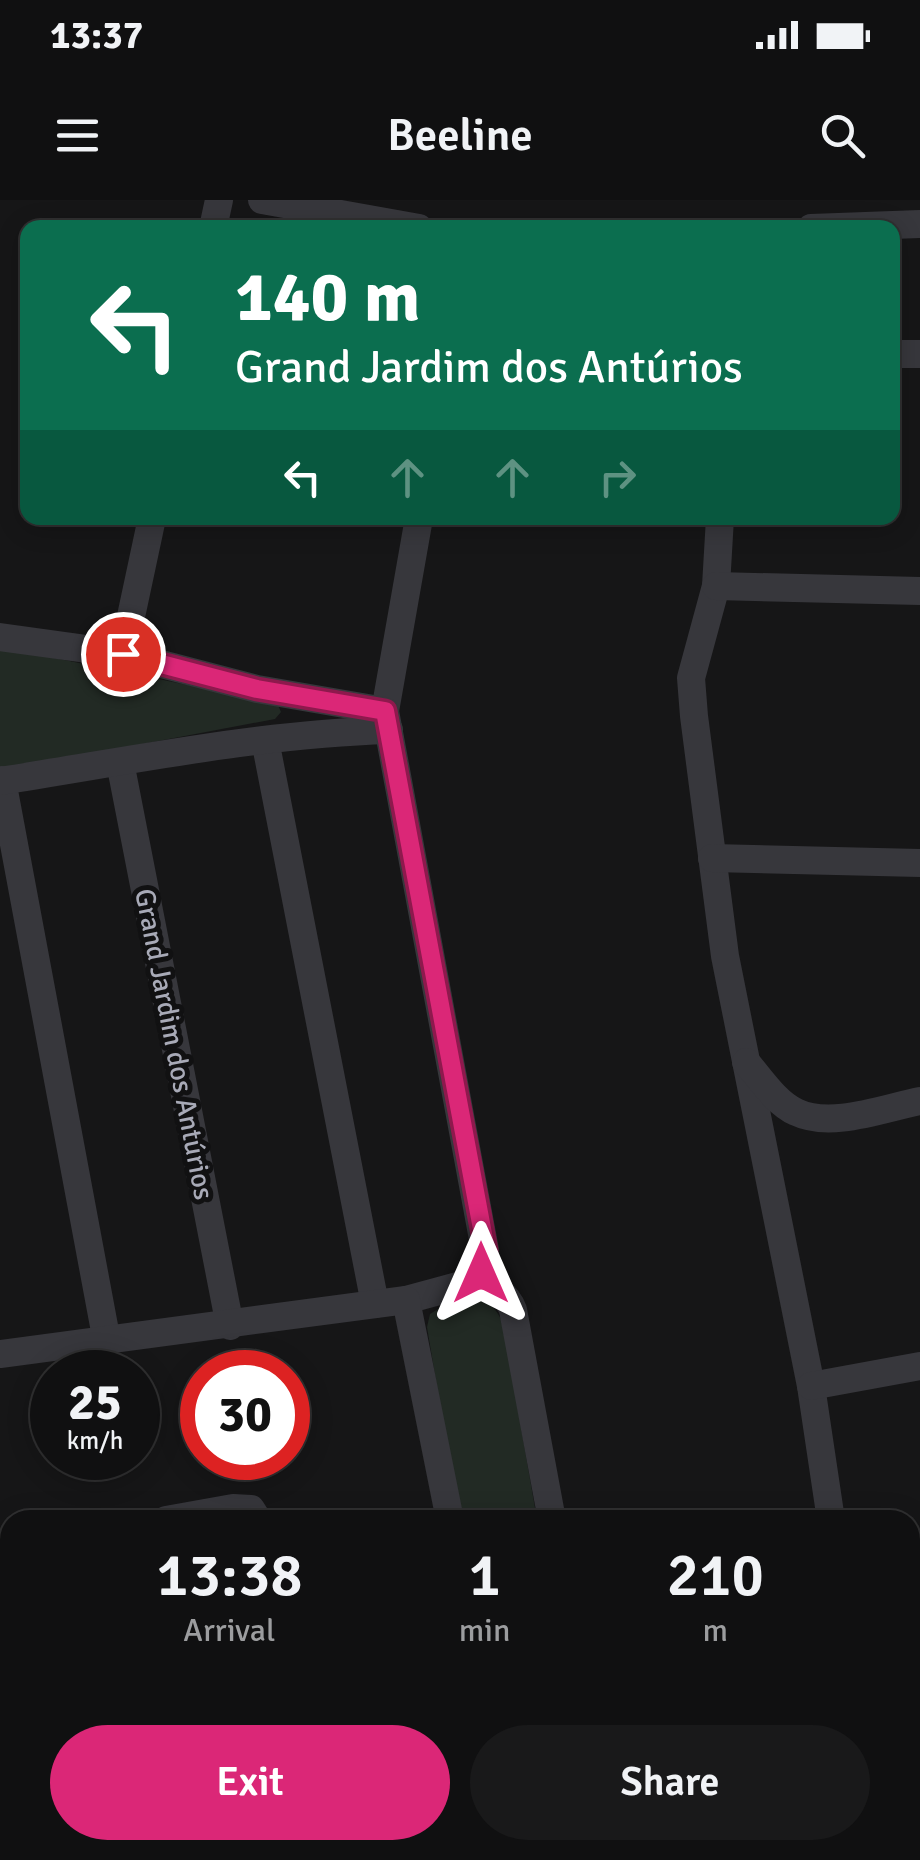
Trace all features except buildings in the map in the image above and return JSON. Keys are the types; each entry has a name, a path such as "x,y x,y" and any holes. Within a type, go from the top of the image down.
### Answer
{"street":[{"path":"262,200 374,220"},
{"path":"123,654 151,525"},
{"path":"417,525 387,721 486,1250 476,1281"},
{"path":"720,525 716,586 692,678 712,858 725,956 811,1386 830,1510"},
{"path":"716,586 920,591"},
{"path":"0,637 123,654 387,721"},
{"path":"107,1342 1,781 387,721"},
{"path":"265,740 375,1304"},
{"name":"Grand Jardim dos Antúrios","path":"120,762 230,1326"},
{"path":"712,858 920,863"},
{"path":"745,1060 793,1112 810,1116 829,1119 920,1101"},
{"path":"0,1354 406,1300 476,1281 500,1291 514,1310 550,1510"},
{"path":"406,1300 448,1510"},
{"path":"811,1386 920,1366"},
{"path":"222,1510 251,1510"}],"shaded area":[{"path":"0,647 277,703 281,712 275,719 0,771"},
{"path":"469,1296 481,1300 490,1305 503,1324 534,1510 457,1510 427,1327 430,1314 451,1301"}],"route":[{"path":"123,654 257,689 385,711 486,1250 481,1273"}]}
